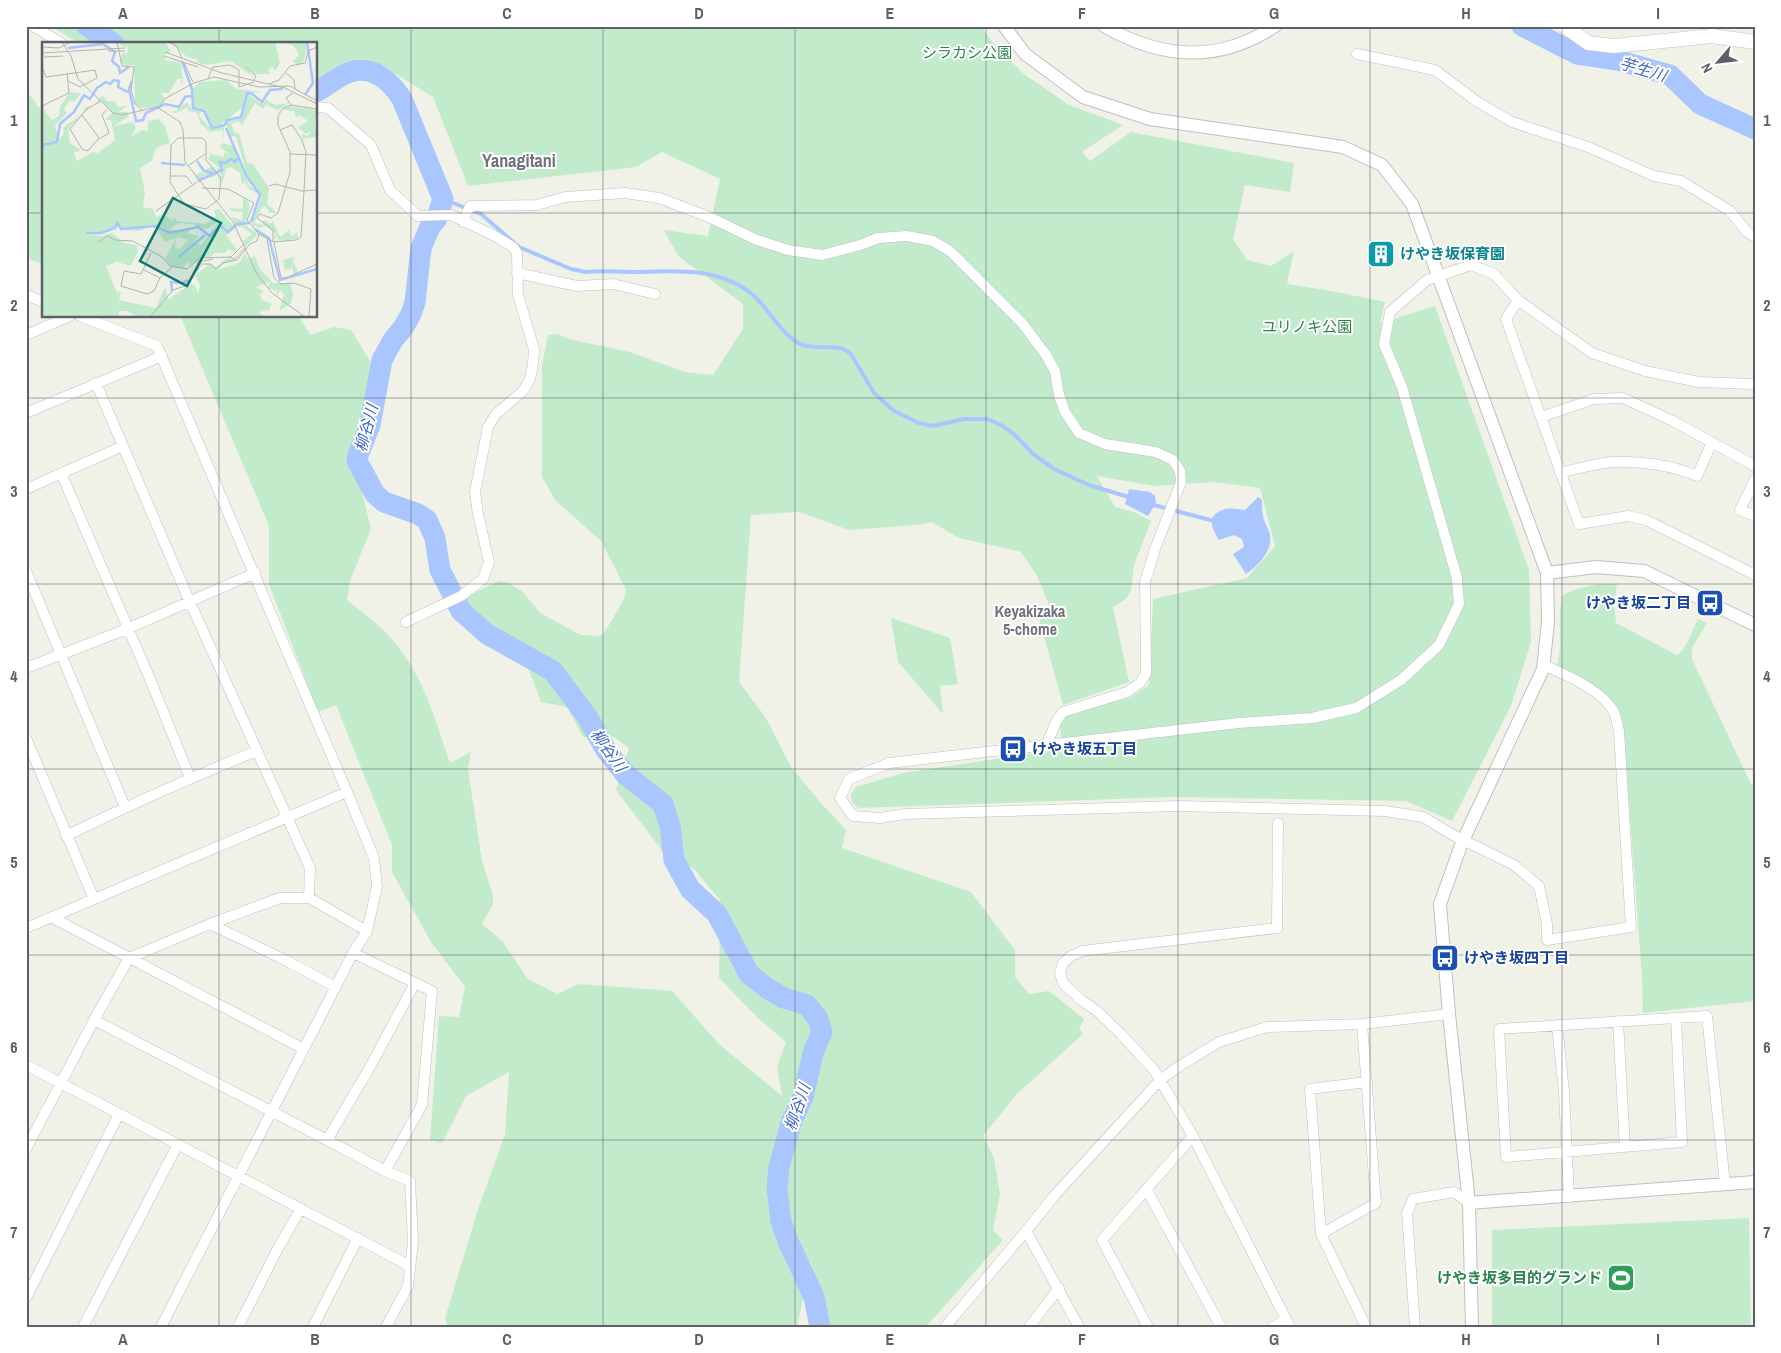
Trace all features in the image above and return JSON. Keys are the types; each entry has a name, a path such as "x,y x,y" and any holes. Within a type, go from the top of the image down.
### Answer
{"main road":[{"path":"1564,26 1588,42 1614,46 1712,36 1755,42"}],"street":[{"path":"33,26 60,42"},
{"path":"1004,26 1025,54 1083,97 1150,119 1342,147 1382,165 1412,204 1547,574 1548,622 1543,669 1464,840 1440,904 1449,1014 1469,1203 1472,1327"},
{"path":"1104,26 1126,39 1151,48 1172,52 1199,53 1240,45 1275,26"},
{"path":"1357,54 1435,70 1476,101 1512,122 1588,147 1654,176 1681,182 1730,211 1747,232 1755,237"},
{"path":"318,107 328,108 371,145 390,190 418,216 451,215 464,219 512,247 517,253 518,295 534,349 530,379 523,391 496,414 488,428 475,492 489,562 483,579 461,596 406,622"},
{"path":"464,219 470,206 537,205 564,197 625,193 659,198 709,217 757,240 788,250 822,255 878,238 907,236 933,240 950,251 1023,324 1046,355 1055,371 1059,395 1065,412 1079,432 1105,444 1156,452 1173,460 1180,471 1181,482 1155,549 1145,582 1146,673 1140,683 1127,692 1063,712 1057,720 1046,746"},
{"path":"1544,665 1582,683 1603,700 1614,713 1619,731 1631,927 1548,940 1547,924 1539,886 1514,864 1464,840 1423,817 1385,812 1178,806 905,814 880,818 853,816 840,798 849,778 890,763 1239,723 1312,718 1356,708 1401,680 1439,645 1459,604 1458,578 1402,387 1384,344 1390,312 1427,280 1471,265 1494,274 1518,300 1592,353 1645,371 1699,382 1755,385"},
{"path":"518,273 576,286 613,284 655,294"},
{"path":"26,295 42,301"},
{"path":"1518,300 1506,319 1578,524 1628,516 1646,520 1755,575"},
{"path":"26,335 65,318"},
{"path":"85,318 157,346 255,573 374,858 377,887 367,930 353,953 161,1327"},
{"path":"26,413 162,356"},
{"path":"96,384 189,600 310,868 309,898"},
{"path":"1540,418 1594,399 1623,398 1673,421 1755,466"},
{"path":"1560,473 1612,462 1648,464 1683,470 1697,476 1712,442"},
{"path":"26,489 123,446"},
{"path":"61,473 150,679 190,778"},
{"path":"1755,479 1740,510 1755,516"},
{"path":"1547,574 1596,567 1644,571 1755,625"},
{"path":"26,571 125,807"},
{"path":"26,668 127,629 189,600 255,573"},
{"path":"26,738 94,899"},
{"path":"66,836 190,778 257,751"},
{"path":"26,928 347,792"},
{"path":"1273,1327 1288,1323 1193,1136 1154,1070 1097,1011 1081,1000 1063,983 1060,973 1063,963 1071,956 1082,951 1277,928 1278,823"},
{"path":"26,1149 129,958 210,924 280,898 309,898 367,930"},
{"path":"51,917 304,1049"},
{"path":"210,924 336,987"},
{"path":"353,953 432,992 422,1105 384,1171"},
{"path":"327,1140 370,1067 415,983"},
{"path":"945,1327 1055,1195 1160,1080 1178,1066 1219,1042 1267,1027 1362,1024 1449,1014"},
{"path":"1676,1018 1682,1142 1506,1157 1499,1029 1707,1016 1724,1184"},
{"path":"94,1020 384,1171 410,1181 413,1242 408,1286 386,1327"},
{"path":"1618,1021 1625,1147"},
{"path":"1321,1234 1376,1203 1362,1024"},
{"path":"1557,1025 1564,1092 1570,1197"},
{"path":"26,1066 410,1266"},
{"path":"1366,1327 1321,1234 1310,1089 1367,1082"},
{"path":"26,1298 119,1114"},
{"path":"1148,1327 1102,1240 1193,1136"},
{"path":"83,1327 178,1144"},
{"path":"1415,1327 1406,1213 1413,1199 1454,1192 1469,1203 1755,1182"},
{"path":"1147,1190 1221,1327"},
{"path":"238,1327 276,1252 301,1208"},
{"path":"1026,1231 1079,1327"},
{"path":"312,1327 358,1238"},
{"path":"1029,1327 1059,1288"}],"green space":[{"path":"50,26 981,26 994,44 1024,74 1069,105 1123,125 1082,152 1090,161 1131,132 1294,163 1290,192 1245,185 1233,239 1247,260 1271,266 1294,251 1287,284 1385,302 1380,323 1435,306 1529,570 1531,642 1511,706 1452,821 1406,801 1172,797 858,808 852,802 851,794 856,787 903,773 1061,749 1060,722 1064,716 1131,697 1149,685 1153,599 1247,578 1275,546 1260,488 1214,482 1154,486 1097,476 1115,507 1134,512 1151,521 1134,565 1131,591 1126,599 1113,607 1129,682 1063,705 1037,611 1050,607 1036,574 1021,552 959,538 932,522 849,530 799,512 751,515 739,682 766,718 791,767 846,830 842,848 971,892 1015,950 1015,977 1029,994 1049,991 1084,1019 1079,1029 1083,1034 1017,1094 983,1136 994,1158 1000,1194 993,1230 1003,1240 926,1327 823,1327 811,1262 797,1327 448,1327 445,1318 479,1206 505,1135 509,1072 466,1096 442,1143 430,1140 439,1016 459,1017 465,987 431,942 392,872 392,845 336,705 318,712 269,584 269,526 181,318 300,318 310,335 334,327 351,330 372,364 374,375 352,451 371,529 350,581 347,600 391,638 412,667 433,713 450,763 471,752 468,769 482,861 493,895 493,904 482,924 502,941 528,979 557,994 579,984 672,991 719,1044 782,1096 777,1067 786,1042 760,1020 719,978 720,900 694,869 663,852 616,790 629,748 614,737 583,737 567,707 541,702 526,662 519,655 494,647 470,625 463,598 499,581 507,582 523,592 540,613 581,635 600,636 606,630 624,599 626,590 601,541 555,500 542,477 542,365 548,335 557,334 573,340 630,352 685,372 713,375 743,329 743,304 678,256 664,230 708,236 720,179 662,152 636,167 468,186 433,97 381,65 338,67 318,78 318,42 77,42"},
{"path":"26,90 42,111 42,264 26,258"},
{"path":"1601,584 1617,584 1614,604 1616,623 1677,655 1686,644 1698,619 1707,623 1692,648 1692,659 1751,784 1755,784 1755,1001 1643,1013 1642,976 1623,723 1610,700 1603,693 1557,665 1560,647 1562,596 1576,589"},
{"path":"891,618 950,638 958,684 940,686 943,714 898,662"},
{"name":"けやき坂多目的グランド","path":"1749,1218 1751,1327 1492,1327 1492,1230"}],"water":[{"path":"1129,489 1150,492 1155,496 1156,503 1148,516 1125,504"},
{"path":"1258,497 1262,500 1263,515 1270,533 1270,541 1264,557 1246,574 1233,554 1244,547 1242,539 1234,535 1219,540 1213,529 1211,519 1222,510 1245,510"}],"waterway":[{"path":"87,26 111,42"},
{"name":"芋生川","path":"1522,26 1577,54 1617,60 1670,75 1700,104 1755,129"},
{"name":"柳谷川","path":"318,91 346,74 358,70 373,73 387,81 402,99 443,199 436,220 430,227 421,248 415,302 411,314 382,360 370,425 357,461 375,494 384,502 418,514 427,520 435,538 440,570 461,611 487,634 553,671 588,718 606,750 626,775 663,804 670,826 674,860 690,889 717,914 749,974 768,989 784,998 807,1005 818,1019 822,1032 814,1050 803,1097 791,1123 779,1167 777,1188 781,1221 788,1241 814,1297 820,1327"},
{"path":"443,199 481,214 519,247 571,269 586,272 682,271 726,279 740,286 759,300 793,340 807,346 834,347 846,350 851,354 874,393 894,411 919,423 933,426 964,419 987,419 1001,425 1014,434 1033,454 1054,469 1089,485 1132,498"},
{"path":"1150,504 1214,521"}],"place":[{"name":"けやき坂保育園","path":"1381,254"},
{"name":"けやき坂二丁目","path":"1710,603"},
{"name":"けやき坂五丁目","path":"1013,749"},
{"name":"けやき坂四丁目","path":"1445,958"},
{"name":"けやき坂多目的グランド","path":"1621,1278"}],"district":[{"name":"Yanagitani","path":"519,161"},
{"name":"Keyakizaka 5-chome","path":"1030,620"}],"park label":[{"name":"シラカシ公園","path":"967,53"},
{"name":"ユリノキ公園","path":"1307,327"}]}
